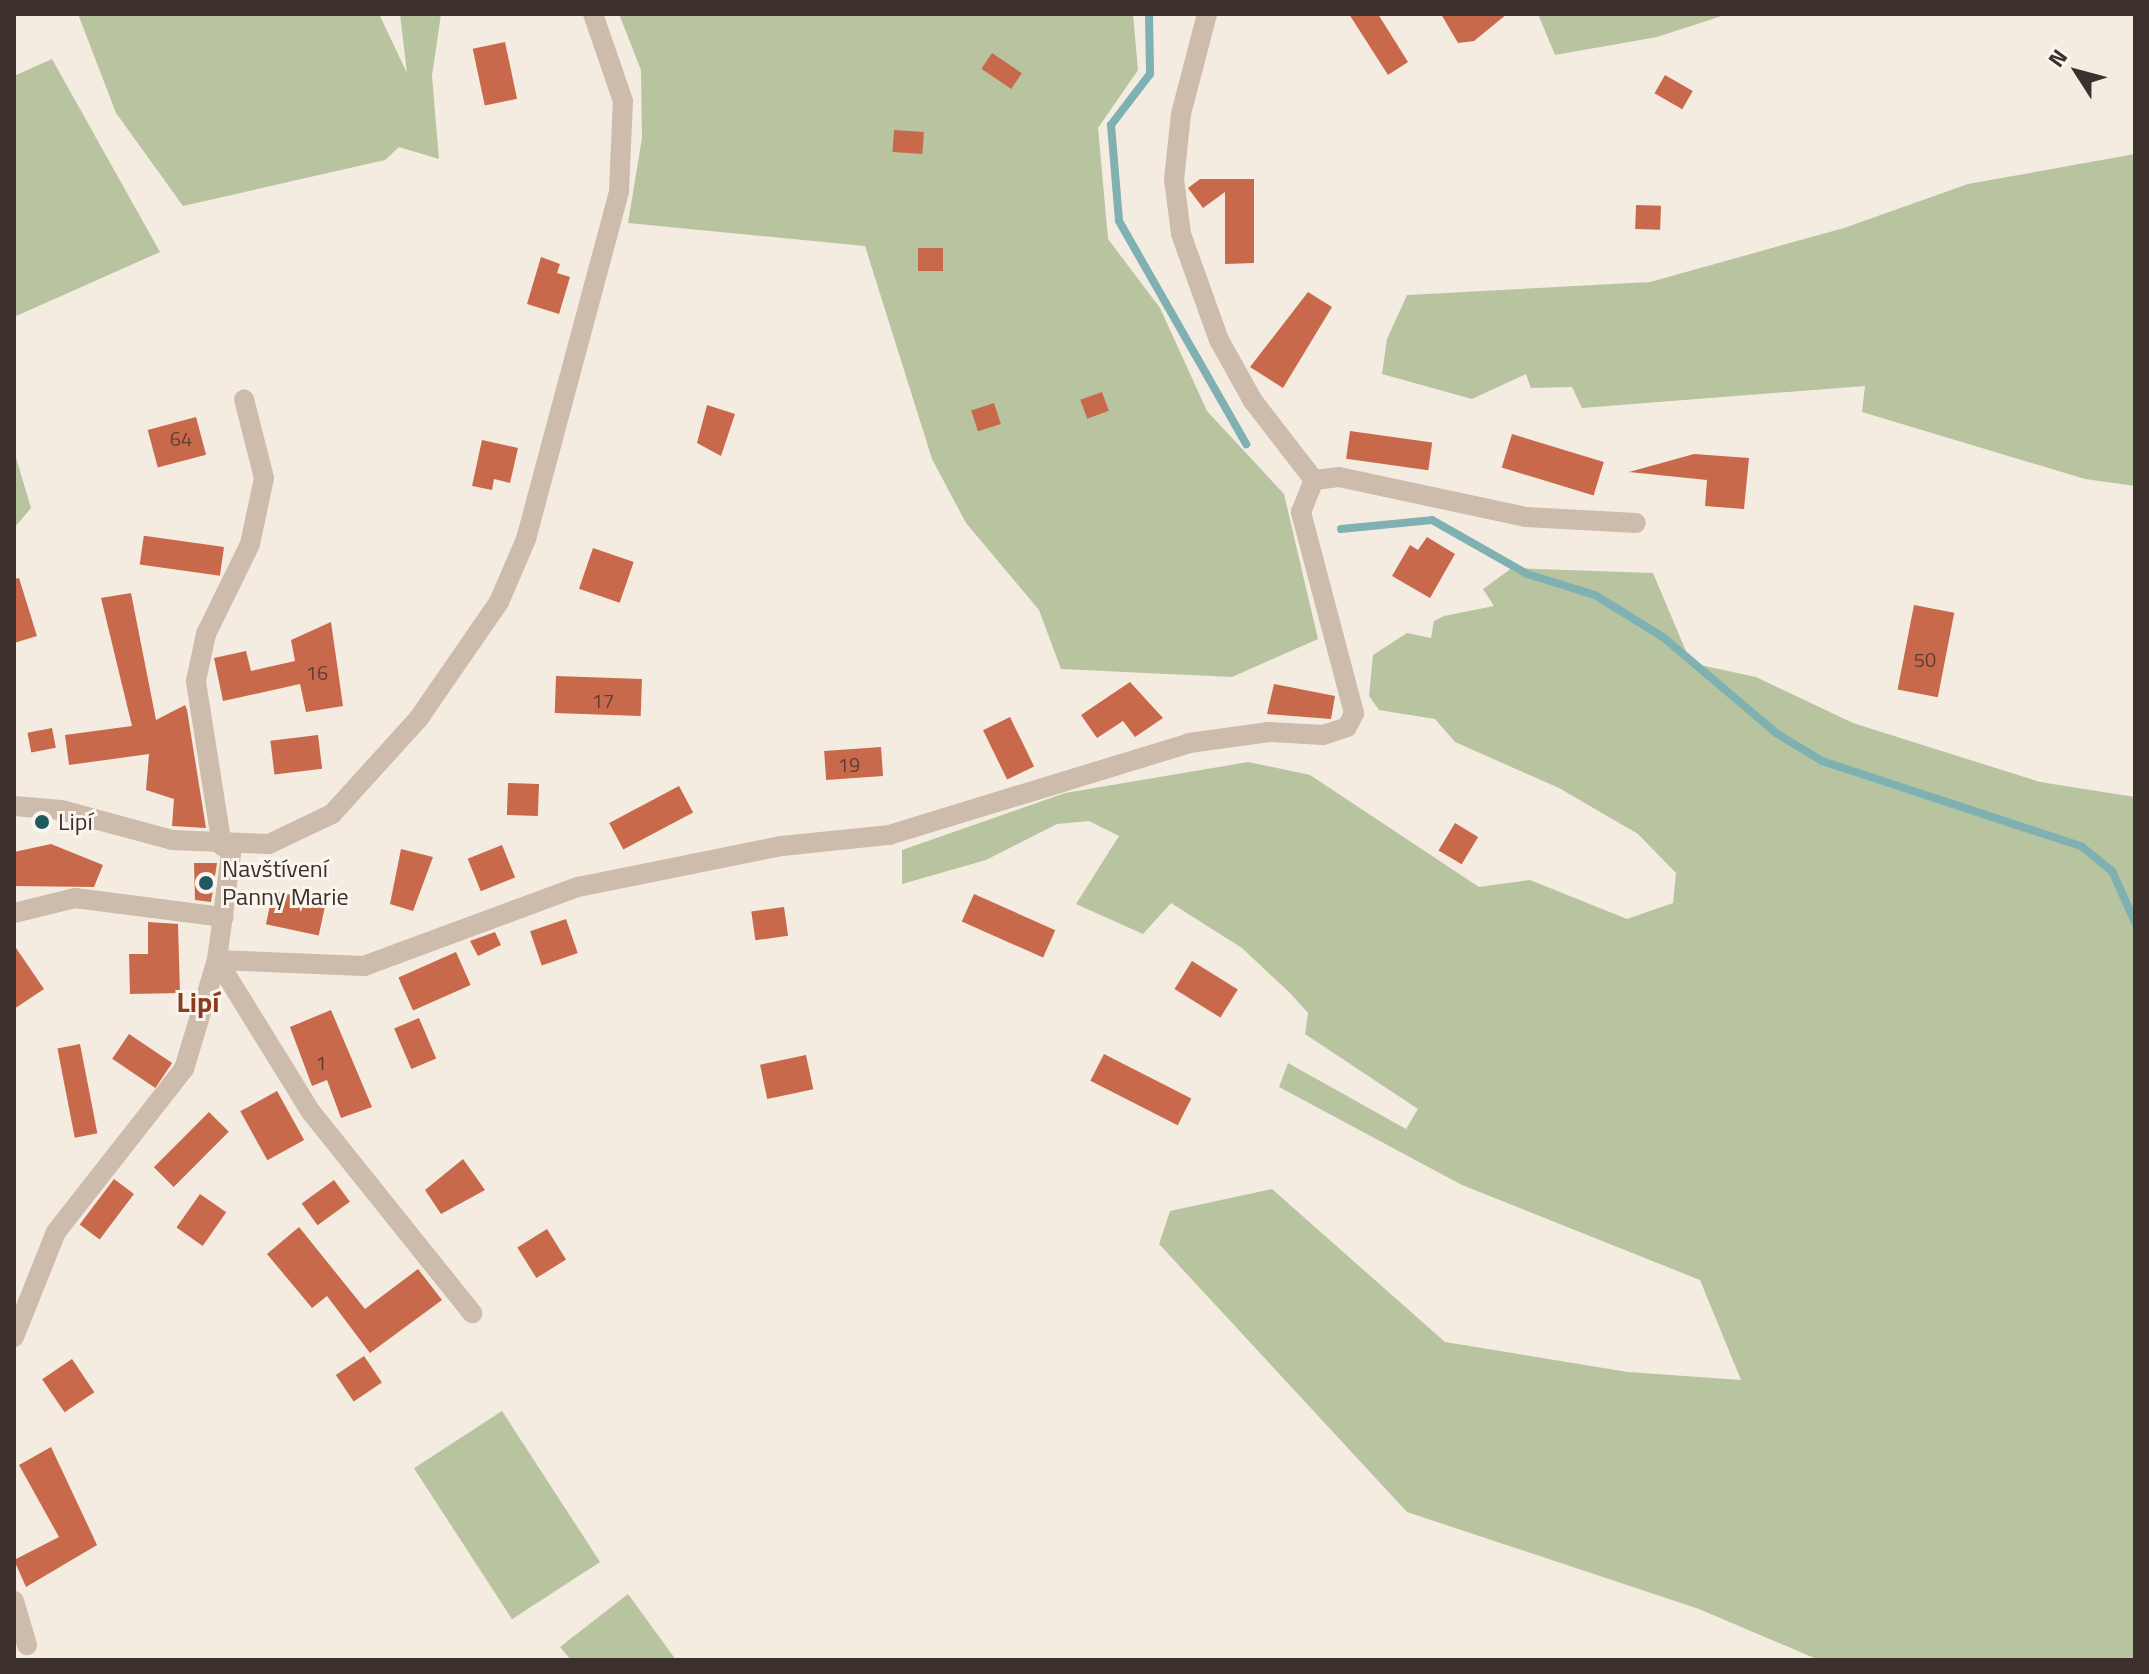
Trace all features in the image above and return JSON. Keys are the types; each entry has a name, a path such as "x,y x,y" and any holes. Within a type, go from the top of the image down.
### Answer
{"street":[{"path":"14,806 227,846 299,833 358,791 419,718 515,569 623,169 623,101 593,14"},
{"path":"1207,14 1181,114 1174,179 1181,234 1219,340 1253,401 1314,480"},
{"path":"14,1337 56,1232 184,1069 217,960 224,917 227,846 196,681 206,634 250,544 264,478 244,399"},
{"path":"1314,480 1339,477 1526,517 1636,523"},
{"path":"217,960 364,966 578,887 782,846 889,835 1189,743 1269,732 1323,735 1347,727 1354,713 1301,512 1314,480"},
{"path":"14,913 75,898 224,917"},
{"path":"217,960 311,1112 472,1313"},
{"path":"14,1601 27,1645"}],"green space":[{"path":"78,14 379,14 407,73 400,14 441,14 432,76 439,159 399,147 385,160 183,206 116,113"},
{"path":"619,14 1133,14 1138,70 1098,128 1108,239 1160,308 1207,411 1284,494 1318,639 1232,677 1061,669 1039,610 966,523 932,459 865,246 628,223 642,138 641,70"},
{"path":"1538,14 1728,14 1657,37 1555,55"},
{"path":"52,59 160,252 14,317 14,76"},
{"path":"2135,154 2135,486 2085,479 1862,412 1865,386 1582,408 1572,387 1531,388 1526,374 1472,399 1382,374 1387,339 1407,295 1650,282 1844,228 1968,184"},
{"path":"14,451 31,508 14,528"},
{"path":"1512,568 1653,573 1691,663 1756,677 1853,723 2040,782 2135,797 2135,1660 1819,1660 1699,1609 1407,1512 1159,1244 1170,1211 1272,1189 1445,1342 1628,1372 1741,1380 1700,1280 1462,1185 1279,1087 1288,1063 1406,1129 1418,1109 1305,1034 1308,1013 1290,993 1242,948 1171,903 1143,934 1076,904 1119,836 1089,821 1057,824 986,860 902,884 902,850 1065,793 1248,762 1310,775 1479,887 1530,880 1627,919 1673,903 1676,873 1638,834 1559,788 1455,742 1435,719 1379,710 1369,696 1373,655 1407,633 1431,638 1434,621 1444,616 1494,606 1483,589"},
{"path":"502,1411 600,1562 512,1619 414,1468"},
{"path":"628,1594 676,1660 571,1660 560,1647"}],"building":[{"path":"1349,14 1378,14 1408,62 1388,75"},
{"path":"1441,14 1507,14 1474,41 1458,43"},
{"path":"505,42 517,99 485,106 473,49"},
{"path":"992,53 1022,73 1011,89 981,69"},
{"path":"1665,75 1693,91 1682,109 1654,93"},
{"path":"894,130 924,132 922,154 892,152"},
{"path":"1200,179 1254,179 1254,263 1225,264 1225,192 1203,208 1188,188"},
{"path":"1636,205 1661,206 1660,230 1635,229"},
{"path":"918,248 943,248 943,271 918,271"},
{"path":"541,257 560,264 557,273 570,277 559,314 527,304"},
{"path":"1308,292 1332,307 1283,388 1250,367"},
{"path":"1102,392 1109,411 1087,419 1080,400"},
{"path":"994,403 1001,424 978,431 971,410"},
{"path":"707,405 735,414 721,456 697,443"},
{"path":"196,417 206,455 158,468 148,430"},
{"path":"1350,431 1432,443 1428,470 1346,459"},
{"path":"1512,434 1604,462 1594,496 1502,467"},
{"path":"482,440 518,448 510,483 494,479 492,490 472,486"},
{"path":"1694,454 1749,458 1744,509 1705,506 1707,480 1629,472"},
{"path":"144,536 224,547 220,576 140,564"},
{"path":"1427,537 1455,554 1430,598 1392,576 1410,545 1418,550"},
{"path":"593,548 634,562 620,603 579,589"},
{"path":"19,578 37,636 14,643 14,579"},
{"path":"131,593 156,720 185,705 187,710 206,828 172,826 174,799 146,790 149,754 69,765 65,735 132,726 101,598"},
{"path":"1914,605 1954,613 1938,697 1898,689"},
{"path":"331,622 343,706 306,712 300,684 223,701 214,658 246,651 251,671 295,661 291,640"},
{"path":"556,676 642,679 641,716 555,713"},
{"path":"1130,682 1163,718 1135,737 1123,721 1097,738 1081,715"},
{"path":"1274,684 1335,696 1331,719 1267,714"},
{"path":"1010,717 1034,766 1007,780 983,730"},
{"path":"52,728 56,748 31,752 27,733"},
{"path":"318,735 322,769 275,775 270,741"},
{"path":"881,747 883,776 826,780 824,751"},
{"path":"508,783 539,784 538,816 507,815"},
{"path":"679,786 693,812 623,850 609,823"},
{"path":"1455,823 1478,837 1462,864 1439,850"},
{"path":"51,844 103,865 94,887 14,886 14,852"},
{"path":"502,845 515,877 481,891 468,859"},
{"path":"401,849 433,857 413,911 390,904"},
{"name":"Navštívení Panny Marie","path":"194,863 217,863 211,902 195,900"},
{"path":"273,891 326,902 319,935 266,924"},
{"path":"974,894 1055,930 1043,958 962,921"},
{"path":"784,907 788,936 755,940 751,912"},
{"path":"566,919 578,953 542,965 530,931"},
{"path":"148,922 178,924 180,993 130,994 129,954 148,954"},
{"path":"495,932 501,945 478,956 470,941"},
{"path":"14,945 44,989 14,1009"},
{"path":"456,952 471,985 413,1011 398,978"},
{"path":"1192,961 1238,990 1220,1018 1175,989"},
{"path":"331,1010 372,1107 341,1118 327,1080 312,1086 290,1027"},
{"path":"419,1018 436,1059 411,1069 394,1029"},
{"path":"129,1034 172,1063 155,1088 112,1059"},
{"path":"80,1044 97,1133 75,1138 57,1048"},
{"path":"1104,1054 1191,1098 1178,1125 1090,1081"},
{"path":"806,1055 813,1089 767,1099 760,1065"},
{"path":"277,1091 304,1140 267,1160 240,1111"},
{"path":"209,1112 229,1132 174,1187 154,1167"},
{"path":"463,1159 485,1190 441,1214 425,1190"},
{"path":"114,1179 134,1194 100,1240 80,1225"},
{"path":"334,1180 350,1202 318,1225 302,1204"},
{"path":"200,1194 226,1212 203,1246 176,1228"},
{"path":"299,1227 365,1309 418,1269 442,1300 370,1353 327,1296 312,1308 267,1254"},
{"path":"547,1229 566,1260 536,1278 517,1248"},
{"path":"364,1356 382,1383 354,1402 336,1375"},
{"path":"72,1359 94,1392 65,1412 42,1379"},
{"path":"51,1447 97,1545 26,1587 14,1560 59,1537 19,1465"}],"waterway":[{"path":"1149,14 1150,74 1111,125 1119,221 1246,444"},
{"path":"1341,529 1432,520 1527,574 1595,595 1663,637 1776,733 1822,761 2081,846 2112,871 2135,922"}],"place":[{"name":"Lipí","path":"42,822"},
{"name":"Navštívení Panny Marie","path":"206,883"}],"district":[{"name":"Lipí","path":"198,1002"}]}
